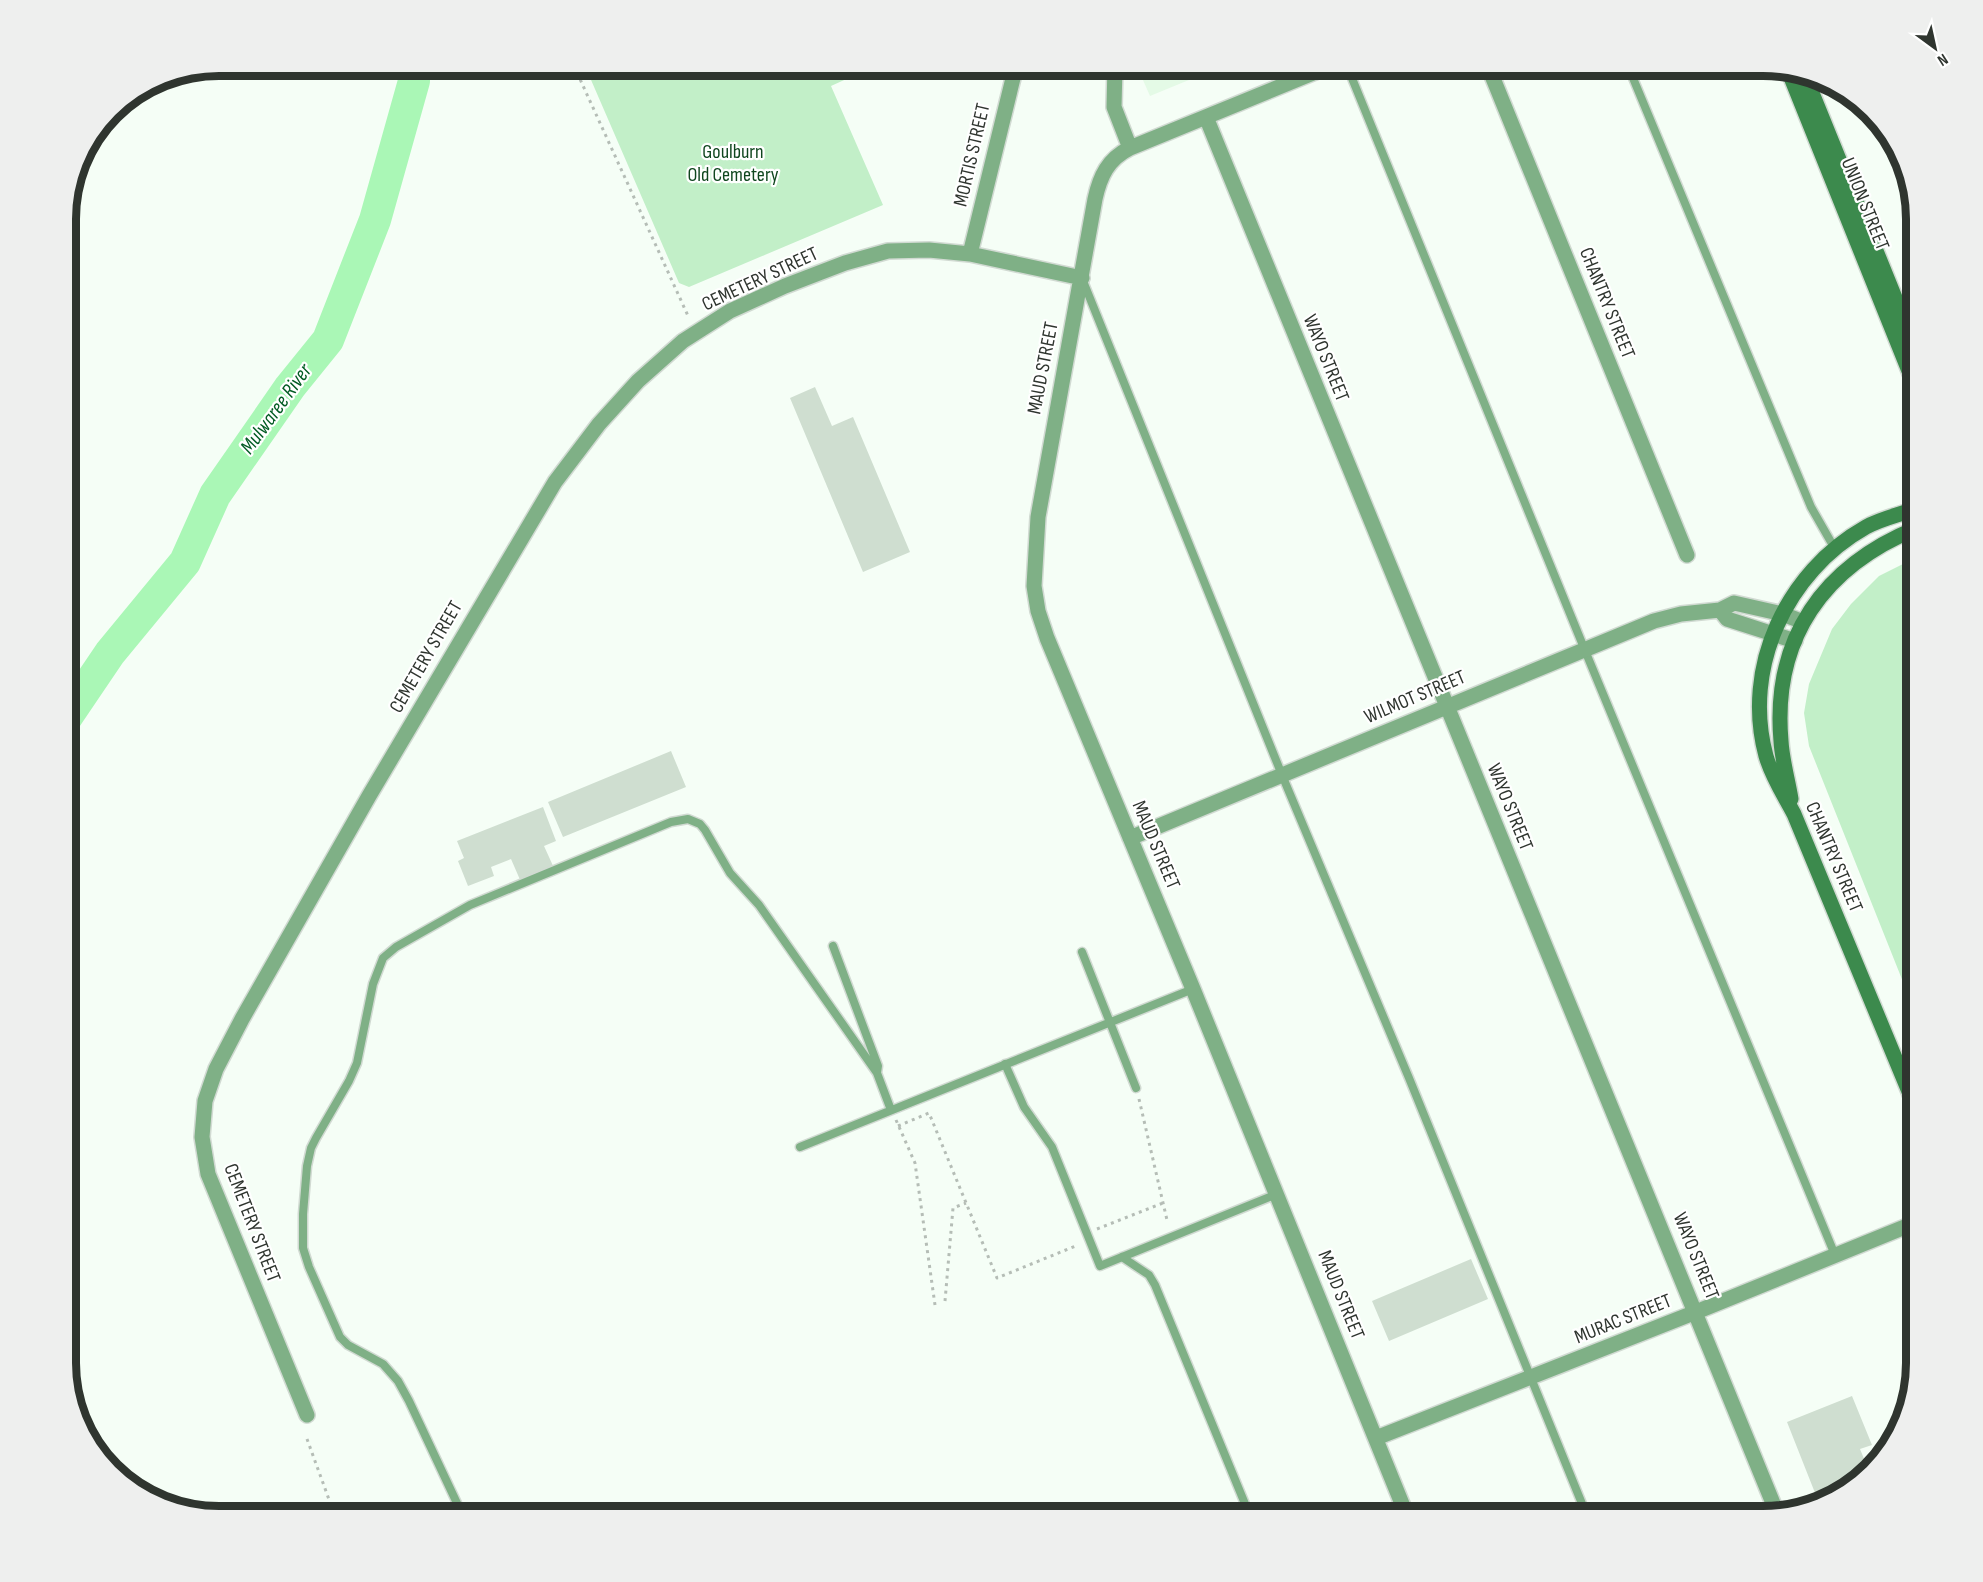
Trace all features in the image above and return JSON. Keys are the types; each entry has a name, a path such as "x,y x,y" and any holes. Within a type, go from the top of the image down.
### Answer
{"main road":[{"name":"UNION STREET","path":"1792,79 1906,363"},
{"name":"UNION STREET","path":"1808,84 1906,325"},
{"path":"1783,614 1809,576 1835,549 1850,537 1906,504"},
{"path":"1881,519 1906,511"},
{"path":"1794,814 1783,758 1780,724 1783,686 1795,641 1803,622 1826,589 1849,566 1875,547 1906,533"},
{"name":"CHANTRY STREET","path":"1783,614 1762,670 1759,717 1767,758 1794,814 1906,1084"}],"street":[{"name":"MORTIS STREET","path":"970,254 1013,76"},
{"path":"1115,76 1114,106 1130,148 1305,76"},
{"name":"CHANTRY STREET","path":"1492,76 1688,555"},
{"name":"WAYO STREET","path":"1206,117 1775,1505"},
{"name":"MAUD STREET","path":"1130,148 1117,155 1108,165 1098,188 1038,517 1034,586 1038,611 1047,638 1193,989 1403,1506"},
{"name":"CEMETERY STREET","path":"307,1415 208,1174 202,1137 205,1101 216,1069 242,1019 369,796 555,482 598,424 638,381 683,341 730,311 785,286 845,263 888,251 929,250 970,254 1082,278"},
{"name":"WILMOT STREET","path":"1130,838 1584,648 1666,617 1720,610 1734,603 1783,614 1803,622"},
{"path":"1720,610 1727,619 1795,641"},
{"name":"MURAC STREET","path":"1376,1438 1906,1227"}],"lane":[{"path":"1351,76 1835,1256"},
{"path":"1632,76 1811,507 1835,549"},
{"path":"1082,278 1282,775 1532,1377 1583,1506"},
{"path":"459,1506 398,1381 382,1364 348,1345 340,1336 309,1267 303,1248 303,1214 309,1156 316,1138 357,1063 373,984 383,958 470,905 671,822 694,821 705,830 730,873 759,905 877,1073 891,1110"},
{"path":"833,946 878,1066 877,1073"},
{"path":"1082,952 1136,1088"},
{"path":"800,1147 1193,989"},
{"path":"1005,1064 1023,1107 1052,1147 1100,1266 1277,1194"},
{"path":"1122,1257 1144,1271 1155,1285 1246,1506"}],"path":[{"path":"579,77 689,320"},
{"path":"1136,1088 1167,1220"},
{"path":"935,1305 915,1163 898,1126 929,1113 997,1278 1080,1244"},
{"path":"945,1301 953,1208 966,1203"},
{"path":"1096,1230 1162,1203"},
{"path":"307,1439 331,1506"}],"shaded area":[{"path":"1143,76 1198,76 1150,96"}],"green space":[{"name":"Goulburn Old Cemetery","path":"590,77 852,77 831,86 883,205 689,287 679,283"},
{"path":"1906,562 1906,989 1809,746 1804,713 1809,684 1832,629 1851,604 1879,576"}],"building":[{"path":"815,387 832,426 853,417 910,552 863,572 790,398"},
{"path":"671,751 686,787 563,837 548,802"},
{"path":"543,807 556,841 544,846 554,868 521,882 511,859 491,867 494,876 468,886 458,861 464,858 457,841"},
{"path":"1471,1259 1488,1299 1389,1341 1372,1301"},
{"path":"1852,1396 1872,1445 1860,1449 1866,1462 1843,1481 1816,1496 1787,1422"}],"waterway":[{"name":"Mulwaree River","path":"77,702 110,653 185,562 215,495 290,387 328,340 375,220 414,77"}]}
